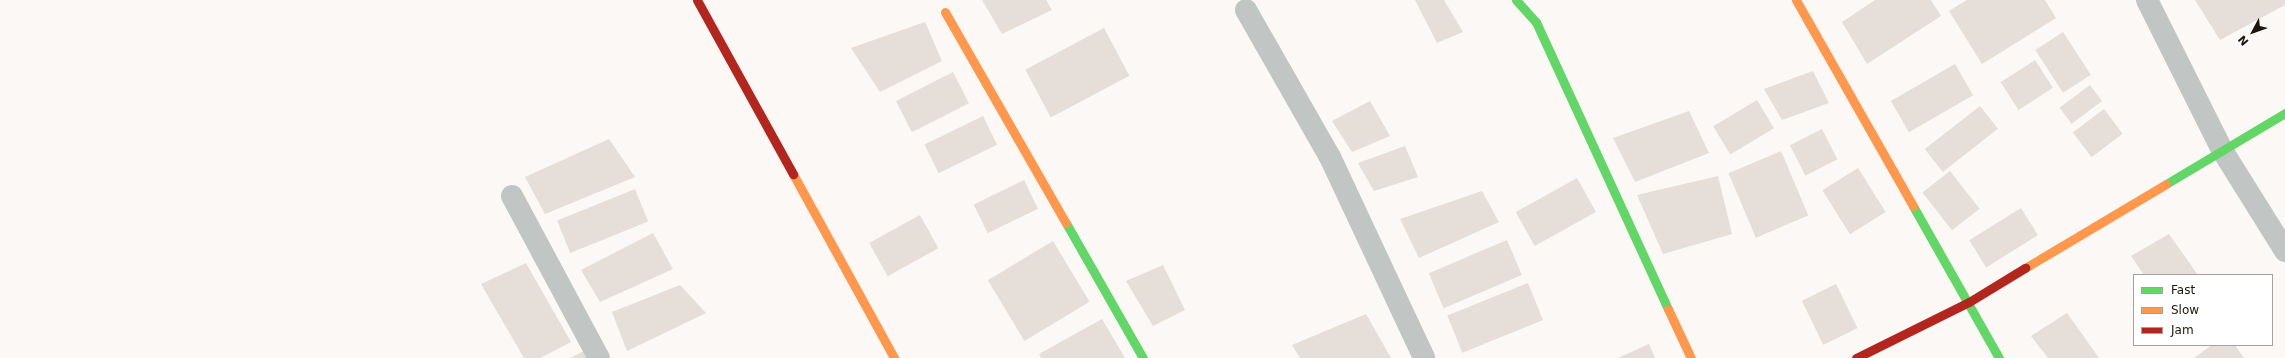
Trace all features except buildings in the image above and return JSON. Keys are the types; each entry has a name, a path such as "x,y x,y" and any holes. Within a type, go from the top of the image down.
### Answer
{"street":[{"path":"697,0 894,358"},
{"path":"1516,0 1536,22 1691,358"},
{"path":"1796,0 1969,302 1999,358"},
{"path":"2147,0 2222,150 2285,251"},
{"path":"1246,10 1330,157 1424,358"},
{"path":"945,12 1144,358"},
{"path":"1856,358 1969,302 2285,113"},
{"path":"512,196 599,358"}],"traffic: fast":[{"path":"1516,0 1536,22 1668,309"},
{"path":"2166,184 2285,113"},
{"path":"1913,206 1999,358"},
{"path":"1066,223 1143,358"}],"traffic: slow":[{"path":"1796,0 1913,206"},
{"path":"945,12 1066,223"},
{"path":"793,174 894,358"},
{"path":"2025,268 2166,184"},
{"path":"1668,309 1691,358"}],"traffic: jam":[{"path":"697,0 793,174"},
{"path":"1856,358 1969,302 2025,268"}]}
